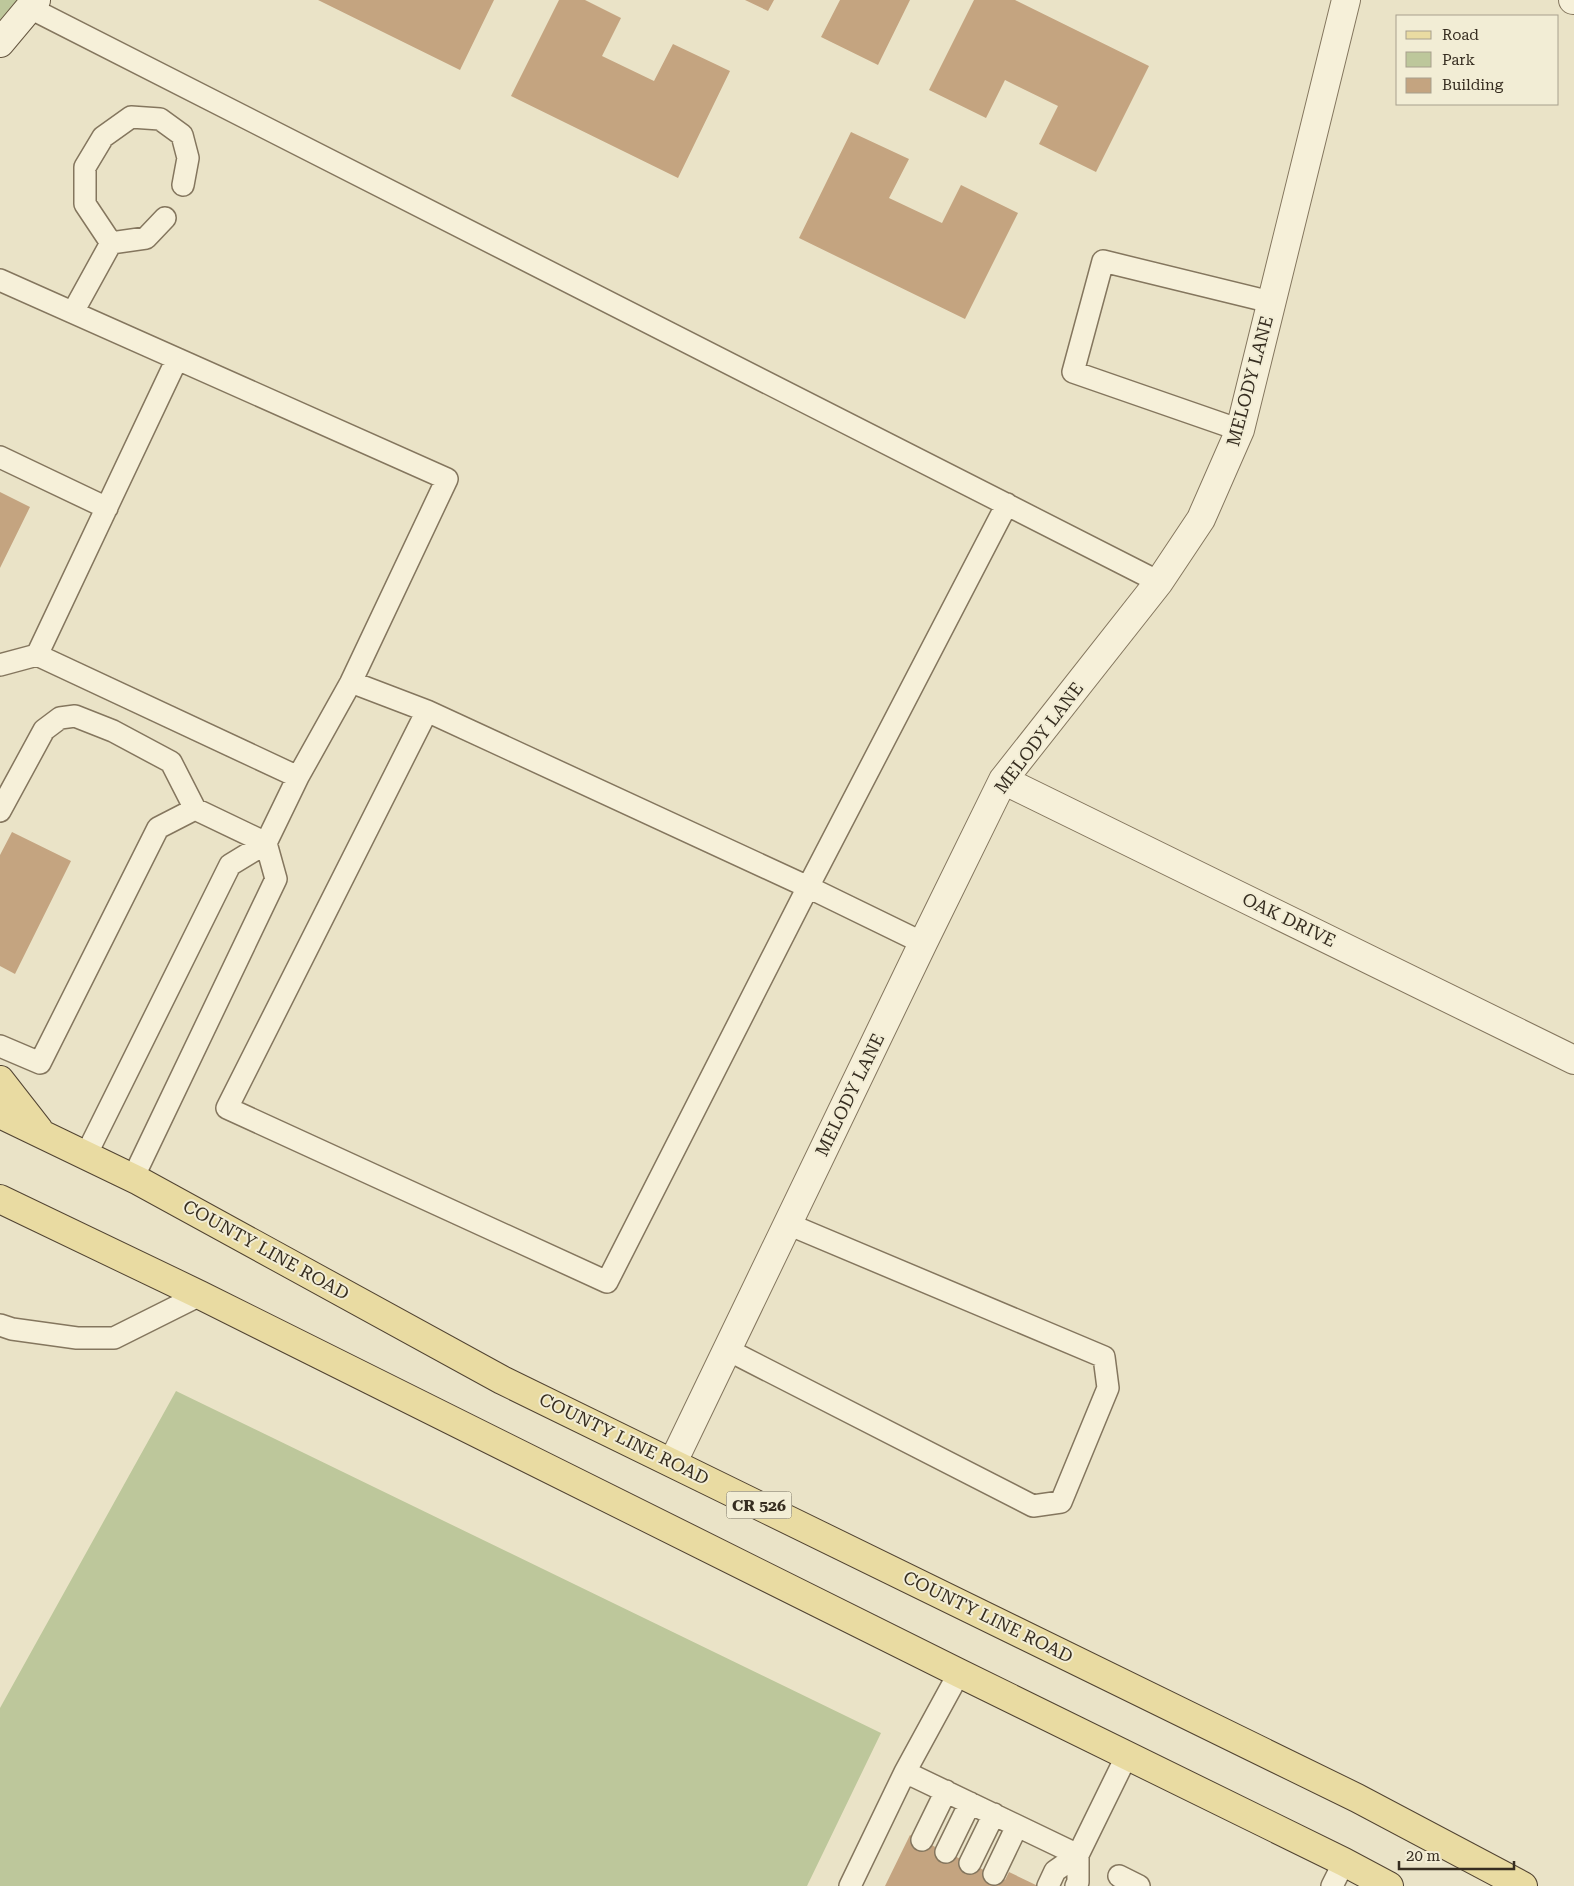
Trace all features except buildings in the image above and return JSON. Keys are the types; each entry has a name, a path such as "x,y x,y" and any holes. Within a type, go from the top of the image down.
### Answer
{"main road":[{"path":"0,1080 43,1135"},
{"name":"COUNTY LINE ROAD","path":"0,1114 132,1178 502,1380 1357,1798 1523,1886"},
{"path":"0,1199 200,1295 959,1674 1127,1755 1389,1886"}],"street":[{"name":"MELODY LANE","path":"673,1462 923,943 1004,780 1159,582 1201,519 1240,430 1346,0"},
{"path":"0,43 33,4"},
{"name":"OAK DRIVE","path":"1004,780 1574,1060"}],"lane":[{"path":"33,4 1159,582"},
{"path":"111,243 85,204 85,167 104,137 131,117 160,119 182,135 188,158 183,185"},
{"path":"111,243 146,238 165,218"},
{"path":"74,312 111,243"},
{"path":"1240,430 1072,372 1103,261 1271,302"},
{"path":"0,280 447,480 352,682 298,777 266,843 230,865 86,1155"},
{"path":"37,656 178,359"},
{"path":"0,457 107,508"},
{"path":"427,711 227,1108 607,1282 808,887 1007,504"},
{"path":"0,665 37,656 298,777"},
{"path":"352,682 427,711 808,887 923,943"},
{"path":"0,811 44,730 60,718 75,716 112,731 171,762 195,809 266,843 276,879 132,1178"},
{"path":"0,1046 40,1062 158,828 195,809"},
{"path":"728,1350 1033,1506 1061,1502 1108,1388 1104,1357 788,1224"},
{"path":"0,1325 12,1329 77,1338 114,1338 200,1295"},
{"path":"850,1886 905,1772 959,1674"},
{"path":"1076,1886 1078,1882 1078,1855 1127,1755"},
{"path":"905,1772 1078,1855"},
{"path":"922,1840 946,1791"},
{"path":"946,1852 970,1803"},
{"path":"970,1863 994,1814"},
{"path":"994,1874 1017,1826"},
{"path":"1048,1886 1055,1871 1078,1855"},
{"path":"1332,1886 1344,1862"},
{"path":"1119,1876 1139,1886"}],"green space":[{"path":"0,0 30,0 0,43"},
{"path":"176,1391 881,1733 807,1886 0,1886 0,1708"}]}
